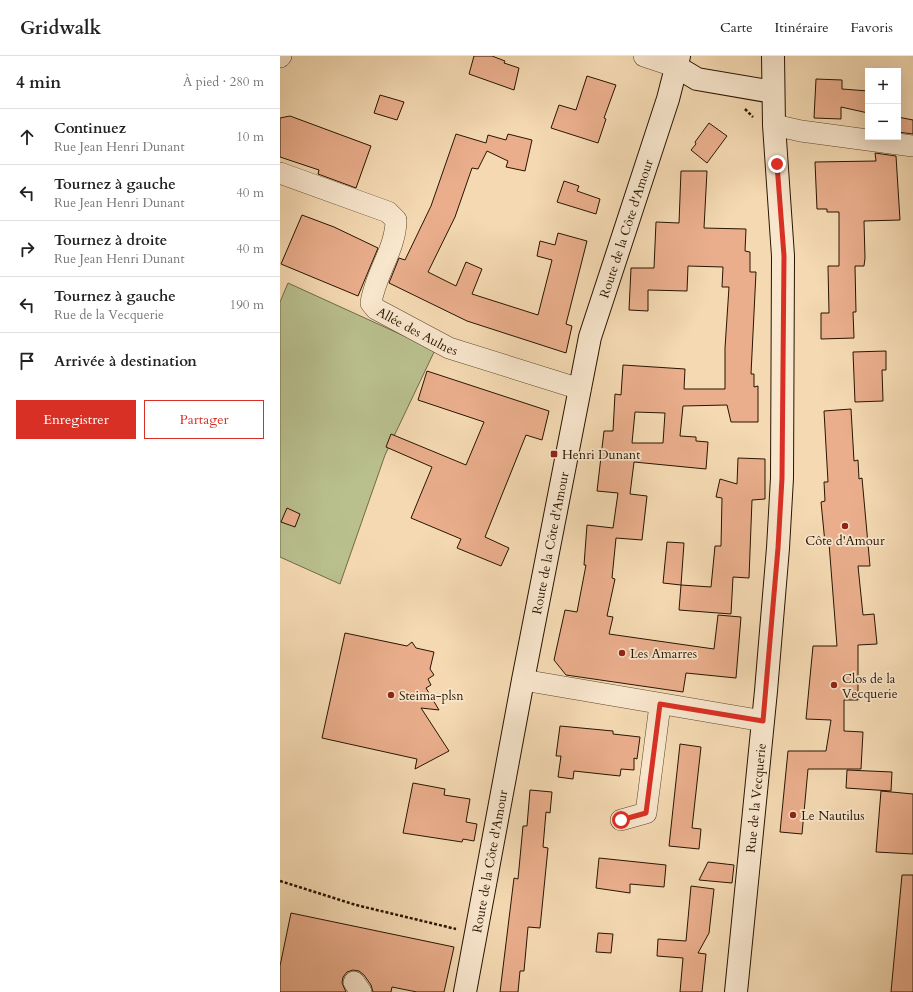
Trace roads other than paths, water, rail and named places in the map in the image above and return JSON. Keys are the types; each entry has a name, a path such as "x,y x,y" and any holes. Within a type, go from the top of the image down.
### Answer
{"main road":[{"path":"773,56 774,125"},
{"path":"678,62 697,79 773,92"},
{"name":"Route de la Côte d'Amour","path":"464,992 590,337 668,99 678,62"},
{"name":"Rue de la Vecquerie","path":"736,992 763,721 778,548 782,478 784,256 774,125"}],"street":[{"path":"644,56 678,62"},
{"path":"774,125 806,132 913,146"},
{"name":"Allée des Aulnes","path":"280,173 388,212 396,220 396,233 373,291 371,303 376,309 449,348 580,390"},
{"path":"523,680 763,721"},
{"path":"621,820 646,813 660,704"}],"place":[{"name":"Henri Dunant","path":"554,454"},
{"name":"Côte d'Amour","path":"845,526"},
{"name":"Les Amarres","path":"622,653"},
{"name":"Clos de la Vecquerie","path":"834,685"},
{"name":"Steima-plsn","path":"391,695"},
{"name":"Le Nautilus","path":"793,815"}]}
